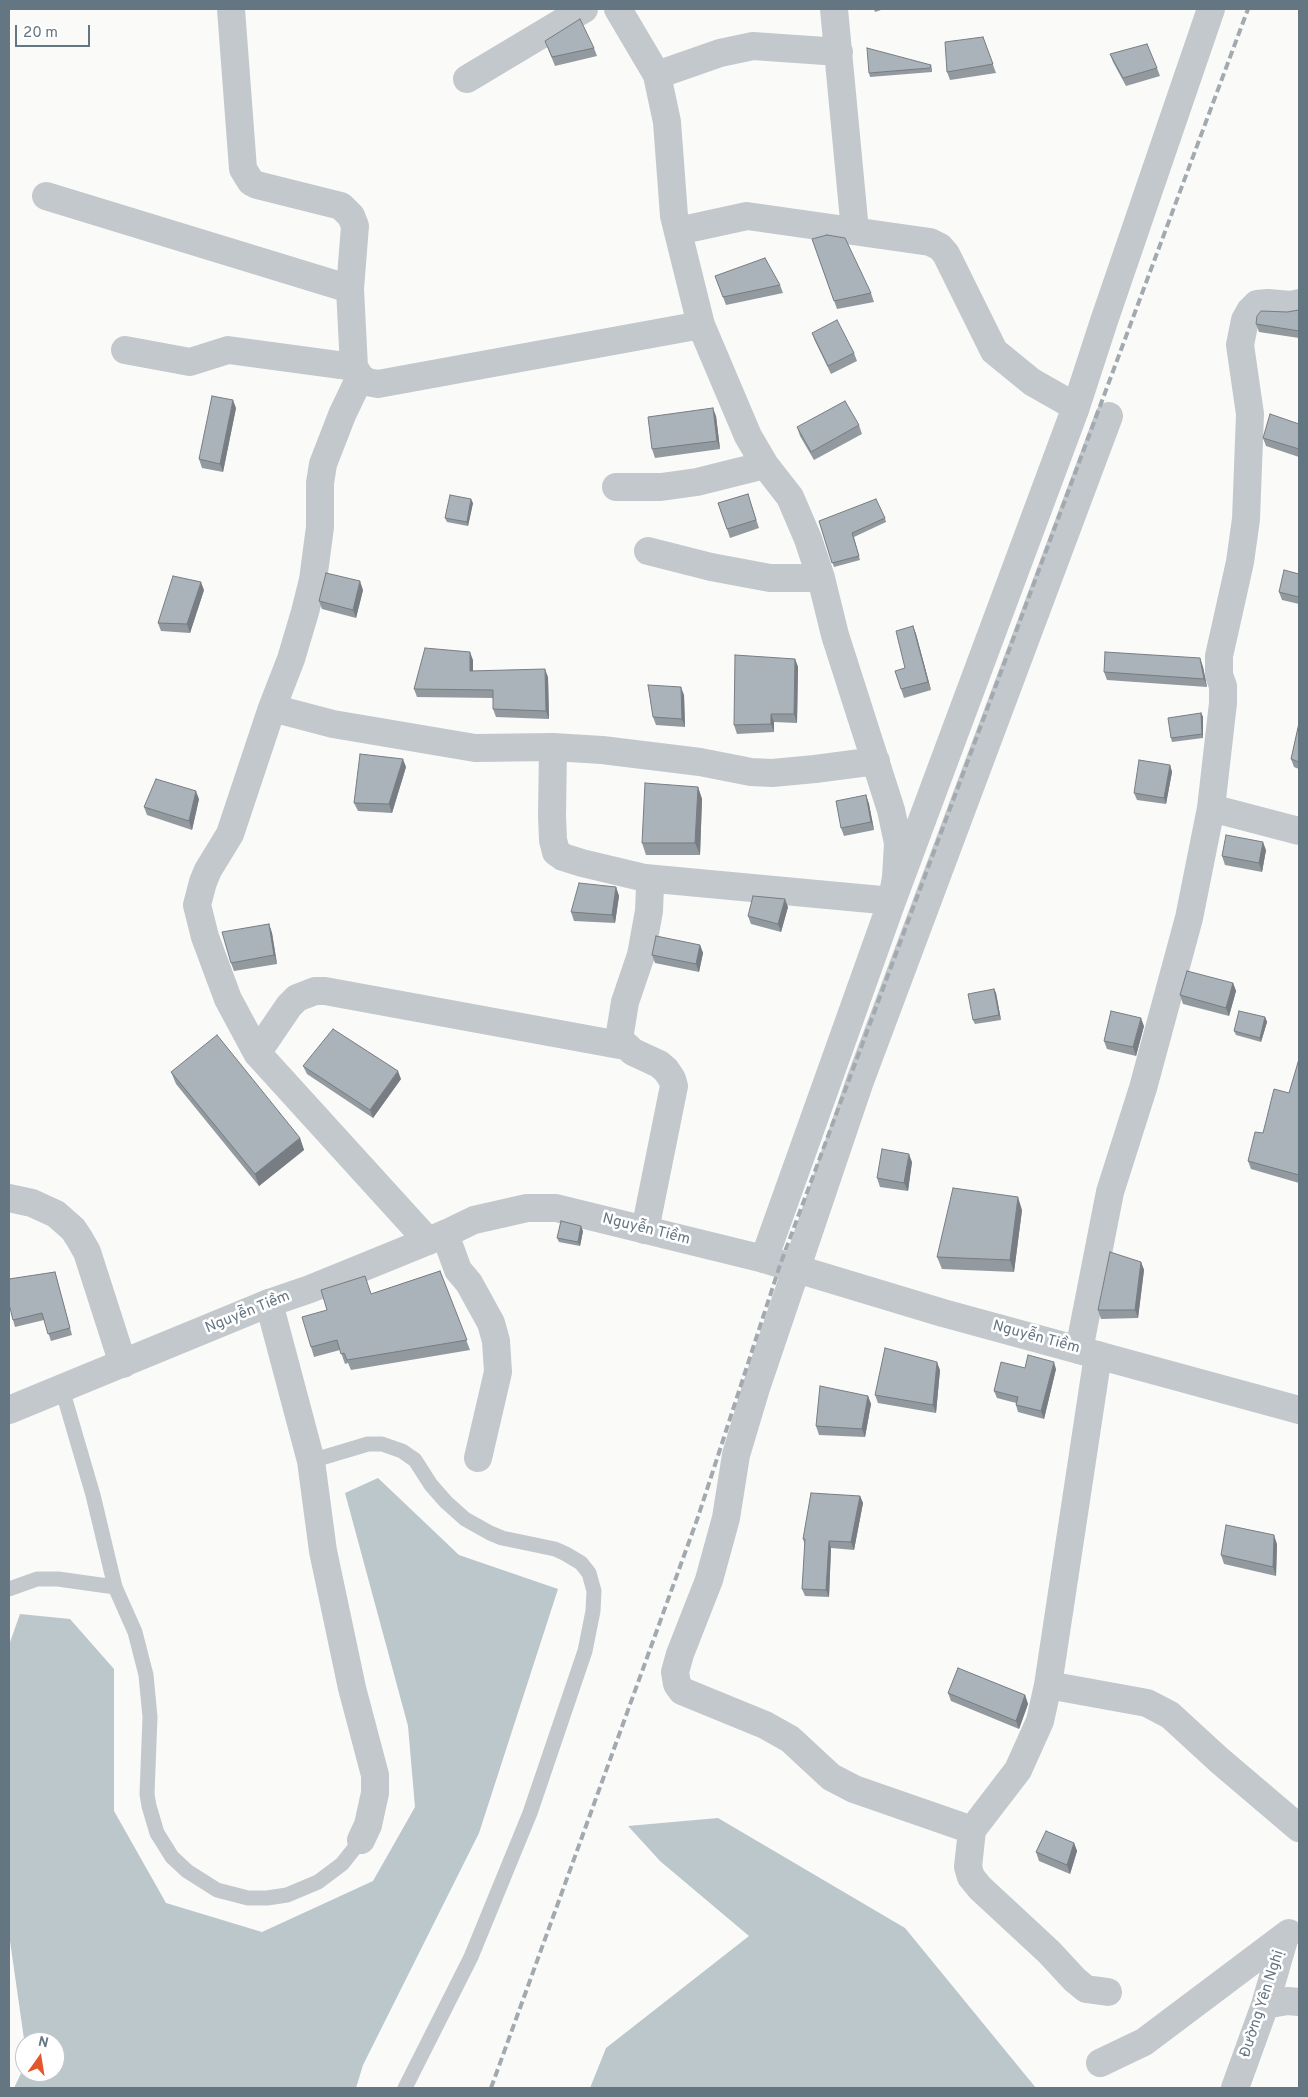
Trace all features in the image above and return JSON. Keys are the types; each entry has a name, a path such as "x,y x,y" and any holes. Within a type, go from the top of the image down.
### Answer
{"street":[{"path":"231,9 244,169 252,182 257,185 341,206 348,211 355,226 350,289 357,372 324,464 320,483 320,528 313,580 306,612 230,834 202,882 197,905 205,937 228,999 257,1053 437,1238 469,1283 491,1323 496,1341 498,1372 478,1458"},
{"path":"466,79 584,9"},
{"path":"618,9 657,75 667,122 674,216 701,325 748,436 765,465 790,497 821,578 835,635 891,810 898,843 896,877 892,901"},
{"path":"834,9 856,231"},
{"path":"764,1259 892,901 1076,407 1204,16"},
{"path":"657,75 720,53 753,46 839,52"},
{"path":"46,196 350,289"},
{"path":"678,232 747,216 930,242 940,247 946,254 994,351 1032,382 1076,407"},
{"path":"1108,1992 1086,1989 1075,1980 971,1877 968,1867 972,1830 1018,1770 1040,1721 1048,1685 1088,1352 1110,1192 1143,1088 1190,918 1211,808 1223,703 1223,686 1219,675 1219,656 1240,562 1246,519 1248,396 1240,345 1245,320 1257,304 1268,303 1291,306 1299,303"},
{"path":"125,350 190,362 228,350 357,372 367,382 378,384 701,325"},
{"path":"972,1830 854,1788 831,1777 790,1739 765,1725 682,1691 677,1684 675,1672 680,1654 709,1580 726,1518 736,1455 751,1404 860,1081 1109,416"},
{"path":"616,487 661,487 696,482 765,465"},
{"path":"648,551 711,567 770,578 821,578"},
{"path":"272,708 333,724 475,748 553,747 602,750 681,760 751,772 815,769 876,761"},
{"path":"553,747 552,840 556,852 564,857 645,878 892,901"},
{"path":"1211,808 1299,831"},
{"path":"645,878 650,886 649,911 641,955 625,1002 619,1039 633,1052 659,1064 666,1070 674,1086 645,1230"},
{"path":"257,1053 289,1006 297,998 315,991 325,991 625,1046"},
{"path":"9,1198 32,1203 56,1214 79,1238 87,1252 123,1364"},
{"name":"Nguyễn Tiềm","path":"9,1410 437,1238 474,1220 527,1208 556,1208 764,1259 943,1313 1299,1410"},
{"path":"269,1304 311,1461 322,1551 352,1688 375,1775 375,1793 368,1825 361,1840"},
{"path":"1048,1685 1147,1703 1170,1714 1219,1760 1299,1828"},
{"path":"1100,2063 1144,2042 1160,2031 1292,1930"},
{"name":"Đường Yên Nghị","path":"1235,2088 1292,1930"},
{"path":"1265,2005 1287,2001 1299,2002"}],"lane":[{"path":"62,1389 93,1496 115,1587 134,1632 146,1675 150,1716 148,1806 157,1833 172,1857 187,1872 217,1890 248,1898 267,1898 287,1895 318,1882 342,1864 361,1840"},
{"path":"311,1461 368,1444 382,1444 402,1451 415,1460 446,1502 465,1519 502,1538 555,1549 566,1554 581,1563 589,1573 594,1591 593,1611 585,1651 530,1813 471,1957 405,2088"},
{"path":"9,1589 37,1579 115,1587"}],"shaded area":[{"path":"378,1478 459,1555 558,1589 479,1833 363,2065 356,2088 14,2088 17,2082 65,2082 65,2032 23,2032 9,1934 9,1645 20,1614 70,1619 114,1669 114,1811 166,1903 262,1932 373,1881 415,1807 408,1726 345,1493"},
{"path":"718,1818 905,1928 1036,2088 590,2088 606,2048 749,1936 660,1861 628,1826"}],"building":[{"path":"580,19 594,48 552,57 545,41"},
{"path":"983,37 993,64 947,72 945,42"},
{"path":"1147,44 1157,68 1123,78 1110,54"},
{"path":"867,48 931,65 930,68 869,73"},
{"path":"827,235 845,238 871,293 834,301 812,239"},
{"path":"765,258 780,285 723,297 715,276"},
{"path":"1299,310 1299,331 1256,324 1257,316 1261,311 1287,312"},
{"path":"837,320 854,353 828,366 812,333"},
{"path":"212,396 233,400 220,464 199,459"},
{"path":"845,401 859,425 811,452 797,427"},
{"path":"713,408 717,441 652,449 648,417"},
{"path":"1270,414 1299,424 1299,449 1263,438"},
{"path":"748,494 756,520 727,529 718,503"},
{"path":"450,495 471,499 467,522 445,518"},
{"path":"876,499 885,518 852,533 859,556 832,563 819,521"},
{"path":"1284,570 1299,574 1299,597 1279,592"},
{"path":"326,573 360,581 353,610 319,601"},
{"path":"173,576 201,582 187,624 158,623"},
{"path":"913,626 928,682 901,689 895,671 905,668 896,631"},
{"path":"425,648 470,652 470,671 545,669 546,711 493,709 493,690 414,689"},
{"path":"1105,652 1200,658 1204,679 1104,672"},
{"path":"735,655 795,659 794,714 771,714 771,724 734,725"},
{"path":"648,685 681,687 682,719 653,717"},
{"path":"1201,713 1202,734 1171,738 1168,718"},
{"path":"1299,723 1299,762 1291,759"},
{"path":"360,754 403,759 389,804 354,803"},
{"path":"1139,760 1170,765 1164,798 1134,793"},
{"path":"156,779 196,791 189,821 144,807"},
{"path":"645,783 698,787 695,843 642,843"},
{"path":"866,795 871,822 841,828 836,801"},
{"path":"1226,835 1263,842 1259,863 1222,856"},
{"path":"579,883 616,887 612,915 571,912"},
{"path":"753,896 785,899 778,924 748,916"},
{"path":"269,924 274,955 231,963 222,932"},
{"path":"656,936 700,945 696,964 652,955"},
{"path":"1187,971 1233,983 1226,1008 1180,995"},
{"path":"994,989 999,1015 973,1020 968,994"},
{"path":"1111,1011 1141,1018 1133,1047 1104,1041"},
{"path":"1239,1011 1265,1017 1260,1038 1234,1031"},
{"path":"333,1029 398,1071 370,1110 303,1066"},
{"path":"217,1035 300,1138 255,1174 171,1072"},
{"path":"1299,1059 1299,1175 1248,1161 1255,1132 1263,1133 1274,1089 1289,1093"},
{"path":"882,1149 909,1154 904,1183 877,1178"},
{"path":"953,1188 1018,1197 1010,1260 937,1257"},
{"path":"561,1221 581,1226 578,1242 557,1238"},
{"path":"1110,1252 1141,1262 1135,1310 1098,1310"},
{"path":"440,1271 467,1340 347,1360 344,1353 341,1354 337,1340 311,1347 302,1317 327,1310 321,1290 365,1276 371,1294"},
{"path":"55,1272 70,1328 48,1334 42,1313 13,1320 9,1304 9,1279"},
{"path":"885,1348 937,1362 933,1405 875,1395"},
{"path":"1028,1355 1054,1362 1041,1411 1016,1405 1018,1397 994,1391 1001,1362 1025,1368"},
{"path":"820,1386 868,1396 862,1429 816,1426"},
{"path":"811,1493 860,1496 851,1542 829,1541 826,1590 802,1589 805,1539 803,1539"},
{"path":"1226,1525 1274,1535 1273,1567 1221,1555"},
{"path":"958,1668 1025,1695 1016,1721 948,1693"},
{"path":"1046,1831 1074,1843 1067,1865 1036,1852"}],"railway":[{"path":"491,2088 698,1517 780,1265 1248,9"}]}
